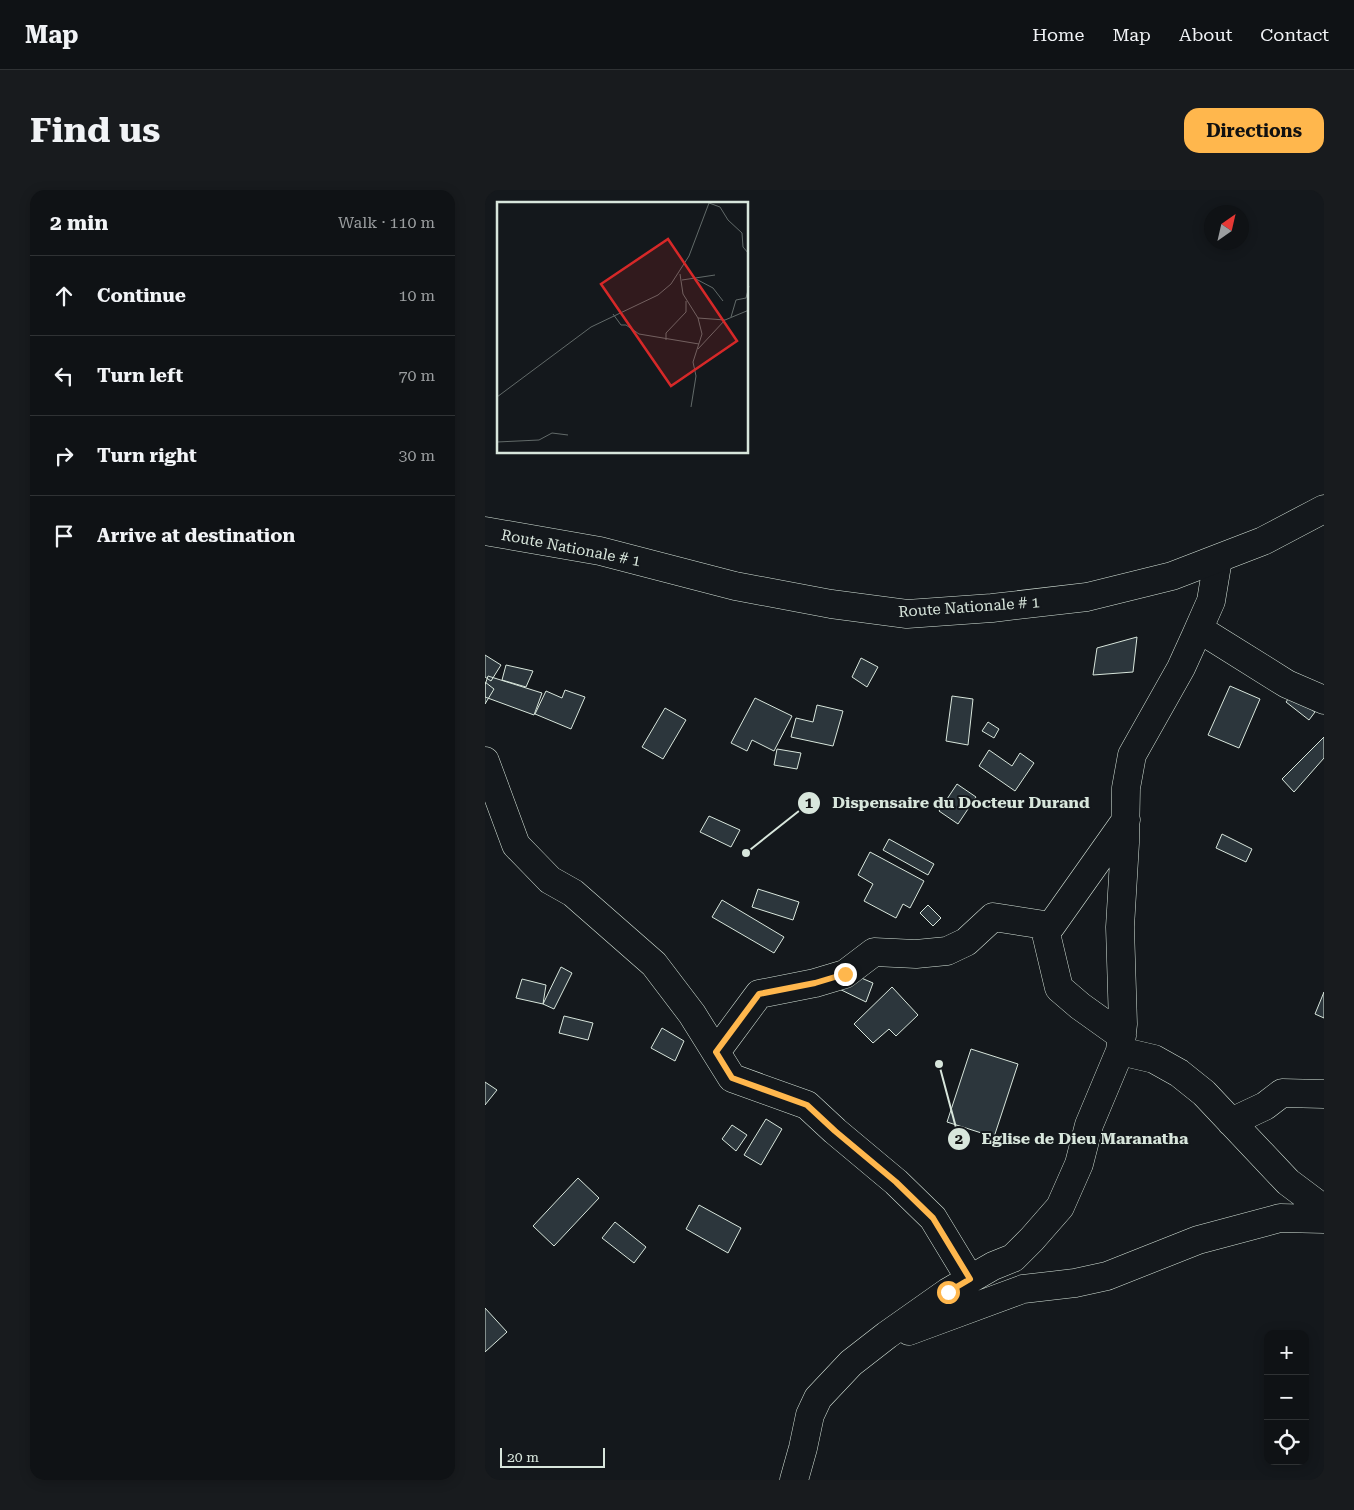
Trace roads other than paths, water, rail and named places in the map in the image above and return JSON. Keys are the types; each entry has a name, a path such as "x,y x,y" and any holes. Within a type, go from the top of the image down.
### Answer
{"street":[{"name":"Route Nationale # 1","path":"485,531 600,551 735,586 831,604 907,614 992,608 1087,597 1172,576 1263,541 1324,509"},
{"path":"794,1480 810,1415 818,1398 851,1363 948,1292 993,1266 1013,1258 1033,1239 1060,1208 1079,1164 1089,1125 1121,1043 1123,1024 1120,927 1126,788 1132,755 1181,668 1211,601 1218,559"},
{"path":"1199,628 1287,684 1324,700"},
{"path":"485,761 516,845 550,880 573,893 654,964 692,1014 732,1078 807,1105 896,1182 933,1218 970,1279"},
{"path":"716,1052 759,994 815,983 845,974 874,952 916,954 947,951 966,942 993,917 1051,926 1126,820"},
{"path":"1044,925 1059,988 1121,1043 1179,1073 1204,1093 1289,1182 1324,1209"},
{"path":"1231,1122 1265,1106 1282,1092 1324,1094"},
{"path":"878,1342 1023,1289 1075,1283 1107,1276 1198,1240 1279,1218 1324,1219"}],"place":[{"name":"Dispensaire du Docteur Durand","path":"746,853"},
{"name":"Eglise de Dieu Maranatha","path":"939,1064"}]}
